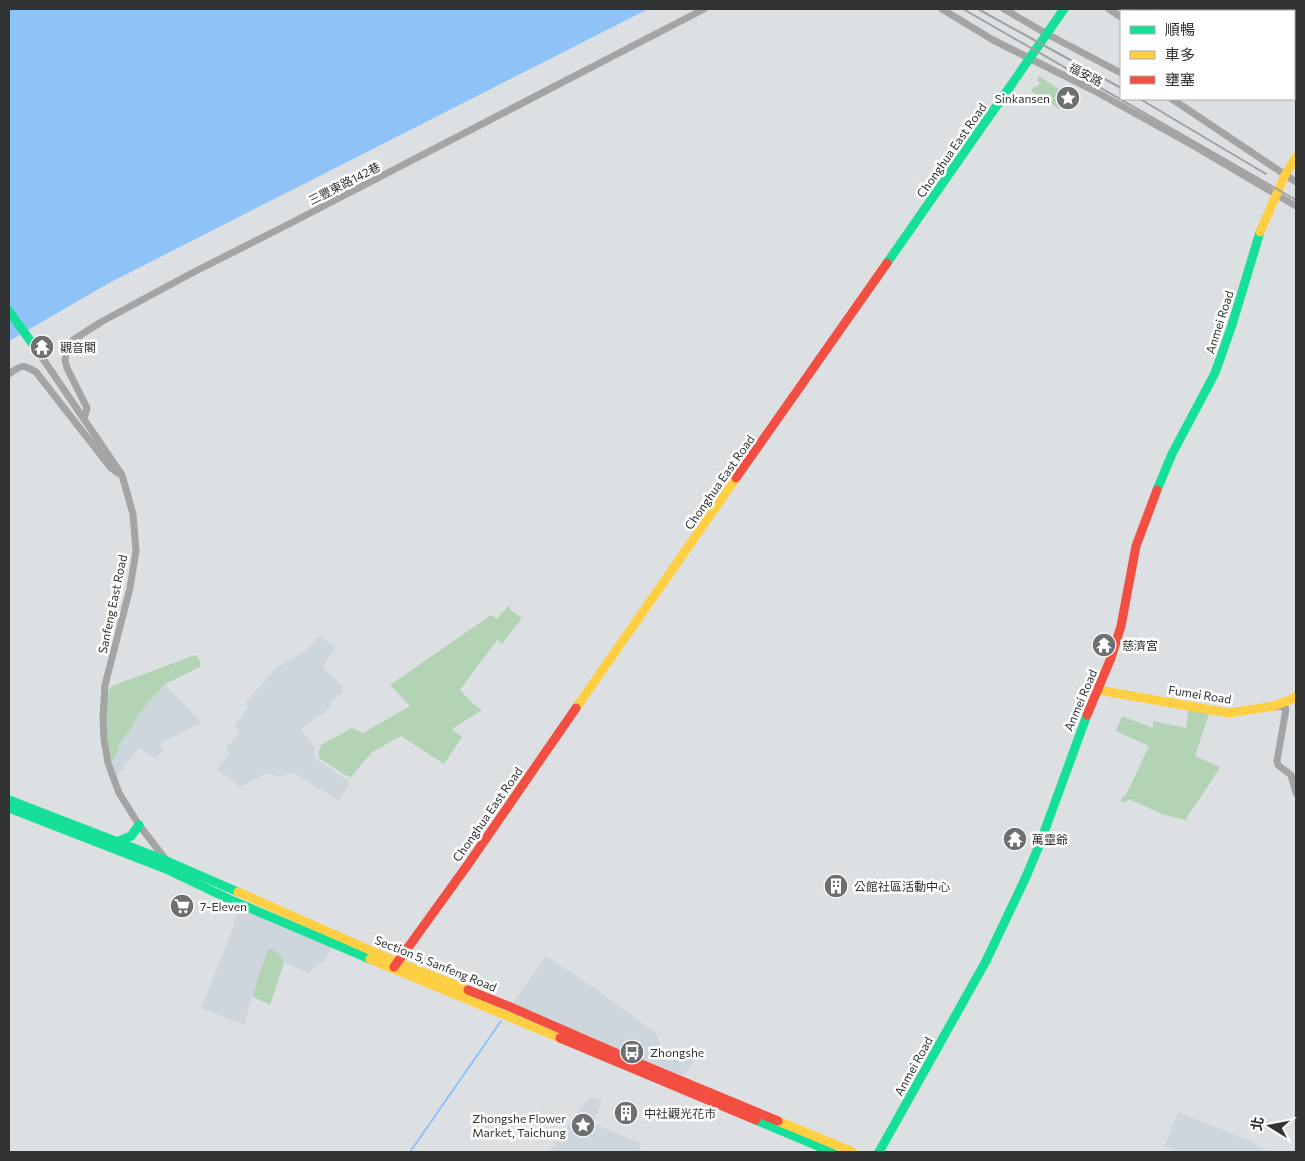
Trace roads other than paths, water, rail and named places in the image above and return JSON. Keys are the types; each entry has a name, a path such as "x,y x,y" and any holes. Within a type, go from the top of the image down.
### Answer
{"street":[{"name":"三豐東路142巷","path":"84,419 87,408 65,360 66,352 73,340 101,322 231,253 704,9"},
{"name":"福安路","path":"942,9 993,40 1110,100 1194,146 1296,206"},
{"name":"福安路","path":"1004,9 1047,34 1120,71"},
{"name":"Chonghua East Road","path":"395,965 469,863 1064,9"},
{"path":"1109,9 1120,16"},
{"path":"1173,100 1296,182"},
{"name":"Anmei Road","path":"879,1152 998,938 1039,846 1080,732 1111,658 1121,626 1136,546 1172,454 1216,374 1261,228 1285,175 1296,158"},
{"path":"9,311 38,354"},
{"name":"Sanfeng East Road","path":"38,354 122,475 133,514 136,551 130,588 105,685 104,739 108,763 119,793 166,865"},
{"path":"9,374 20,366 26,366 36,372 111,468 116,473 122,475"},
{"name":"Fumei Road","path":"1098,690 1229,712 1272,706 1296,696"},
{"path":"1272,706 1273,708 1280,706 1286,709 1277,761 1278,766 1291,775 1296,793"},
{"name":"Section 5, Sanfeng Road","path":"9,800 119,841 234,901 395,965 508,1006 648,1068 853,1152"},
{"name":"Section 5, Sanfeng Road","path":"9,808 166,865"},
{"path":"119,841 129,838 134,834 139,825"},
{"name":"Section 5, Sanfeng Road","path":"395,965 832,1152"}],"water":[{"path":"9,9 648,9 109,283 9,341"}],"waterway":[{"path":"410,1152 501,1021"}],"railway":[{"path":"963,9 1120,99"},
{"path":"978,9 1120,87"},
{"path":"1122,100 1296,200"},
{"path":"1142,100 1266,174"}],"place":[{"name":"Sinkansen","path":"1068,98"},
{"name":"觀音閣","path":"42,347"},
{"name":"慈濟宮","path":"1104,645"},
{"name":"萬𤫊爺","path":"1015,839"},
{"name":"公館社區活動中心","path":"836,886"},
{"name":"7-Eleven","path":"182,906"},
{"name":"Zhongshe","path":"632,1052"},
{"name":"中社觀光花市","path":"626,1113"},
{"name":"Zhongshe Flower Market, Taichung","path":"583,1125"}]}
